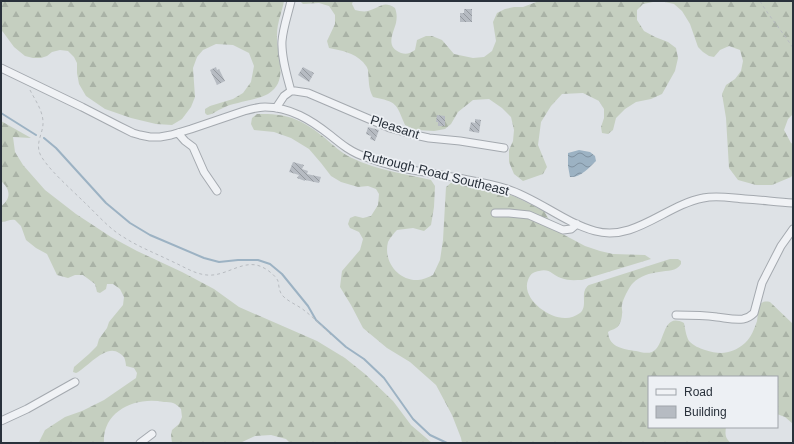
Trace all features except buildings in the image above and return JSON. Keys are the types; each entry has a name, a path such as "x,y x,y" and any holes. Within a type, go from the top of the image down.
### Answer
{"street":[{"path":"276,108 284,96 291,91 282,50 282,42 284,27 291,1"},
{"name":"Rutrough Road Southeast","path":"1,68 133,133 150,137 160,137 178,133 244,111 264,107 276,108 308,119 320,126 347,148 364,157 410,169 467,179 508,189 535,201 577,224 601,232 620,232 631,229 694,200 712,197 793,203"},
{"name":"Pleasant","path":"291,91 308,93 390,128 415,135 504,148"},
{"path":"178,133 193,147 204,172 217,191"},
{"path":"495,212 529,216 563,230 571,229 577,224"},
{"path":"676,315 695,315 734,319 748,318 751,316 754,312 762,283 781,246 793,229"},
{"path":"1,421 27,409 75,382"},
{"path":"140,443 152,434"}],"path":[{"path":"760,1 793,48"},
{"path":"27,80 42,117 42,127 38,144 40,155 63,182 113,229 134,244 198,274 212,276 249,264 262,266 276,278 283,296 303,310 331,335"}],"green space":[{"path":"1,1 284,1 277,30 280,67 279,82 275,89 264,96 229,105 207,115 205,113 205,109 233,99 243,93 251,82 254,66 249,53 233,45 216,44 203,50 197,57 193,68 195,97 191,107 182,119 172,125 156,124 131,118 105,109 86,96 79,84 77,63 68,51 60,50 52,52 41,58 33,58 25,56 14,47 1,30"},
{"path":"300,1 353,1 352,4 355,10 363,11 372,10 382,5 391,6 395,8 397,17 391,40 393,47 396,50 403,54 410,53 415,50 417,40 426,36 432,36 442,40 454,54 473,58 484,57 492,51 496,41 493,22 497,13 505,9 523,7 539,1 658,1 643,4 637,10 637,20 644,31 668,42 676,48 678,58 675,71 662,94 651,99 636,102 625,109 616,118 613,130 608,134 602,133 601,127 604,118 604,109 599,101 583,93 562,94 551,106 541,122 538,145 547,167 543,174 523,181 514,174 509,162 509,150 513,141 514,130 511,117 502,108 489,99 473,100 458,112 451,124 445,129 434,131 416,130 405,125 400,112 395,105 387,100 373,97 371,94 368,70 363,62 351,54 329,48 327,41 335,24 335,15 329,6 319,3 303,4"},
{"path":"660,1 793,1 793,114 788,119 784,130 793,144 793,175 791,177 772,185 756,185 738,180 729,168 726,118 722,94 726,85 735,79 741,71 743,61 740,50 729,46 720,50 714,57 709,56 698,47 690,24 682,11 674,4"},
{"path":"257,114 268,114 294,118 317,131 352,158 381,169 431,180 435,186 431,225 424,231 413,228 397,230 388,242 387,249 390,263 398,273 404,277 420,280 433,275 440,260 443,240 446,187 452,182 488,187 516,197 544,211 555,230 585,246 613,254 645,255 651,259 582,280 564,279 546,270 533,273 528,280 528,294 538,306 551,315 568,318 580,313 584,305 585,289 589,285 670,259 678,259 681,261 681,264 677,268 645,275 631,285 623,302 620,324 608,332 611,341 618,347 644,353 652,352 660,343 667,325 671,322 677,321 684,323 689,341 697,347 716,353 731,351 740,347 747,341 757,321 760,304 762,302 770,302 793,324 793,424 785,417 778,414 778,376 648,376 648,428 726,428 726,436 731,443 462,443 452,415 436,385 410,362 387,348 363,328 340,287 342,271 360,250 363,239 359,232 350,228 348,224 350,218 355,216 363,218 371,216 378,205 379,194 376,189 368,186 358,187 341,182 331,176 309,149 291,138 274,132 254,130 251,124 252,118"},
{"path":"1,121 31,138 13,137 15,152 23,165 45,190 76,214 111,237 214,289 239,307 317,341 345,358 365,374 393,401 411,425 432,443 290,443 286,439 271,435 255,436 240,443 172,443 172,430 179,424 182,417 181,409 172,403 143,401 123,408 115,414 109,422 105,432 104,443 37,443 45,430 65,417 82,411 104,400 136,378 137,373 134,368 126,366 124,357 120,353 114,351 108,351 97,357 76,373 73,372 74,367 97,346 99,339 107,328 109,322 123,305 124,297 120,289 113,284 107,284 106,289 100,293 97,292 95,284 83,275 75,275 68,278 57,275 47,254 26,240 21,226 15,220 2,222 1,206 7,200 8,190 1,181"}],"water":[{"path":"579,150 590,152 595,156 596,161 581,174 570,177 568,153"}],"waterway":[{"path":"1,113 36,135"},
{"path":"44,138 56,148 106,203 130,223 150,235 204,258 219,262 258,260 270,264 282,274 308,306 316,320 346,347 364,359 384,378 413,419 430,435 447,443"}]}
